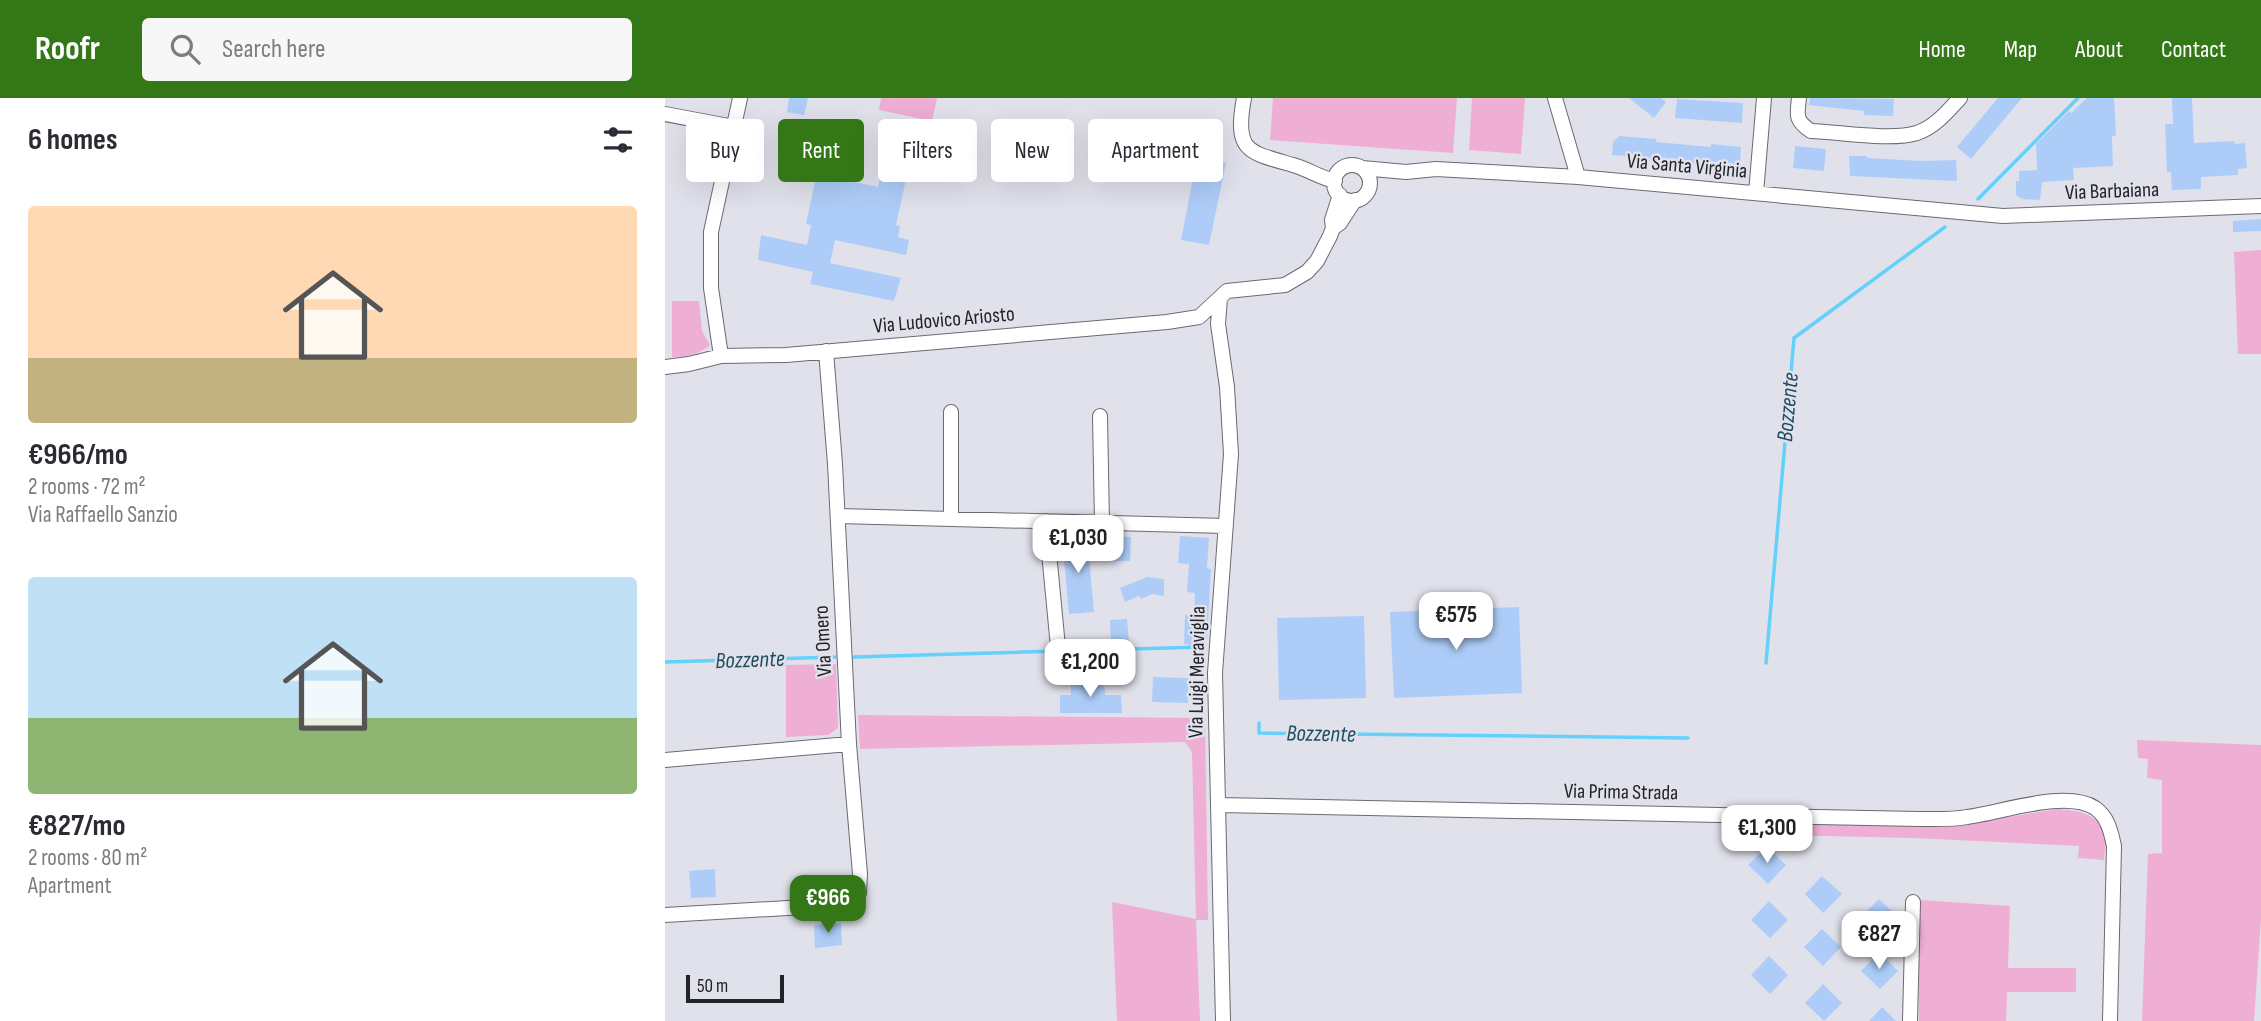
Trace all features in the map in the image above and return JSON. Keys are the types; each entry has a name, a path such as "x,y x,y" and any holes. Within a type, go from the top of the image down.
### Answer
{"street":[{"path":"736,119 740,98"},
{"path":"1244,98 1242,135 1250,150 1263,158 1294,165 1337,188 1346,200 1362,198 1368,190 1369,178 1362,168 1354,165 1345,167 1337,174 1337,188 1332,220 1333,228"},
{"path":"1555,98 1578,177"},
{"path":"1756,193 1764,98"},
{"path":"1799,98 1797,116 1802,125 1811,131 1897,136 1917,133 1931,126 1960,98"},
{"path":"665,114 692,119"},
{"name":"Via Santa Virginia","path":"1362,168 1406,172 1436,170 1578,177 1964,213"},
{"name":"Via Santa Virginia","path":"1368,190 1406,172"},
{"path":"721,356 712,306 710,249 722,182"},
{"path":"1218,324 1199,317 1227,291 1285,285 1297,279 1317,261 1333,228 1340,223 1355,200"},
{"name":"Via Barbaiana","path":"1964,213 2003,216 2261,206"},
{"name":"Via Luigi Meraviglia","path":"1220,298 1218,324 1227,387 1231,460 1215,673 1223,1021"},
{"name":"Via Ludovico Ariosto","path":"665,367 721,356 786,355 1199,317"},
{"name":"Via Omero","path":"665,915 840,905 856,897 860,886 826,351"},
{"path":"786,355 814,363 824,372 829,382"},
{"path":"951,412 951,519"},
{"path":"1100,416 1102,522"},
{"path":"838,516 1226,526"},
{"path":"1047,521 1058,647"},
{"path":"665,760 849,744"},
{"name":"Via Prima Strada","path":"1218,805 1919,819 1965,818 2050,802 2081,803 2095,808 2104,818 2110,828 2113,846 2110,1021"},
{"path":"1910,1021 1913,902"}],"shaded area":[{"path":"881,98 937,98 932,119 879,110"},
{"path":"1273,98 1457,98 1453,153 1270,140"},
{"path":"1472,98 1525,98 1521,154 1469,150"},
{"path":"2261,250 2261,354 2238,354 2234,252"},
{"path":"672,301 699,301 702,331 710,345 692,355 672,357"},
{"path":"836,664 838,728 828,735 786,737 786,665"},
{"path":"858,715 1205,718 1208,920 1196,920 1200,1021 1117,1021 1112,902 1196,919 1192,752 1185,742 860,749"},
{"path":"2137,740 2261,745 2261,918 2254,1021 2142,1021 2148,854 2162,853 2162,780 2147,778 2148,759 2138,758"},
{"path":"2058,809 2087,815 2099,822 2106,839 2104,860 2078,858 2079,846 1913,838 1733,834 1733,823 1942,825"},
{"path":"1919,900 2010,906 2008,968 2076,968 2076,992 2007,992 2006,1021 1919,1021"}],"building":[{"path":"789,98 808,98 804,115 787,112"},
{"path":"1629,98 1661,98 1666,102 1654,118"},
{"path":"1810,98 1894,99 1893,116 1864,115 1864,111 1809,105"},
{"path":"1998,98 2022,98 1971,159 1957,147"},
{"path":"2087,98 2114,98 2116,136 2112,136 2113,166 2073,168 2074,180 2042,182 2040,200 2022,199 2016,195 2019,171 2037,170 2036,144 2069,111 2071,113"},
{"path":"2172,98 2192,98 2194,143 2245,143 2247,168 2238,169 2238,175 2201,177 2201,189 2172,190 2171,172 2167,172 2165,124 2173,124"},
{"path":"1677,99 1743,103 1742,123 1675,118"},
{"path":"1619,136 1711,147 1711,144 1741,147 1740,164 1698,160 1698,165 1665,162 1665,159 1612,155 1613,142"},
{"path":"1795,146 1826,149 1824,171 1793,168"},
{"path":"1849,156 1921,161 1956,160 1957,181 1850,176"},
{"path":"815,182 855,182 878,187 879,182 905,182 896,225 900,226 898,237 909,240 906,255 835,240 830,263 901,278 894,301 810,284 813,272 758,260 761,235 807,245 811,225 806,224"},
{"path":"1192,182 1222,182 1209,245 1181,240"},
{"path":"2261,219 2261,231 2233,232 2233,221"},
{"path":"1087,536 1094,612 1069,614 1062,538"},
{"path":"1108,536 1131,537 1130,561 1107,561"},
{"path":"1180,536 1209,538 1207,568 1211,569 1207,639 1196,639 1195,645 1184,644 1185,615 1194,616 1195,593 1187,592 1189,564 1178,563"},
{"path":"1147,577 1164,579 1164,596 1152,594 1141,599 1139,596 1125,602 1120,588"},
{"path":"1519,607 1522,693 1394,698 1390,612"},
{"path":"1364,616 1366,698 1279,700 1277,618"},
{"path":"1127,619 1129,641 1111,642 1110,620"},
{"path":"1153,677 1188,678 1188,703 1152,702"},
{"path":"1071,681 1104,681 1105,695 1121,695 1122,713 1060,713 1060,695 1071,695"},
{"path":"1767,847 1786,865 1768,884 1748,865"},
{"path":"715,869 716,897 691,898 689,871"},
{"path":"1822,876 1842,894 1823,913 1805,894"},
{"path":"1879,899 1898,917 1880,936 1861,917"},
{"path":"1769,901 1788,920 1770,938 1751,920"},
{"path":"841,923 842,945 815,948 814,925"},
{"path":"1822,929 1841,947 1823,966 1804,947"},
{"path":"1879,952 1898,971 1880,989 1861,971"},
{"path":"1769,956 1788,975 1770,994 1751,975"},
{"path":"1823,984 1842,1003 1824,1021 1805,1003"},
{"path":"1882,1007 1896,1021 1869,1021"}],"waterway":[{"name":"Bozzente","path":"1978,199 2078,98"},
{"name":"Bozzente","path":"1766,663 1794,338 1945,227"},
{"name":"Bozzente","path":"854,657 1202,647"},
{"name":"Bozzente","path":"665,662 835,657"},
{"name":"Bozzente","path":"1259,723 1259,733 1688,738"}]}
